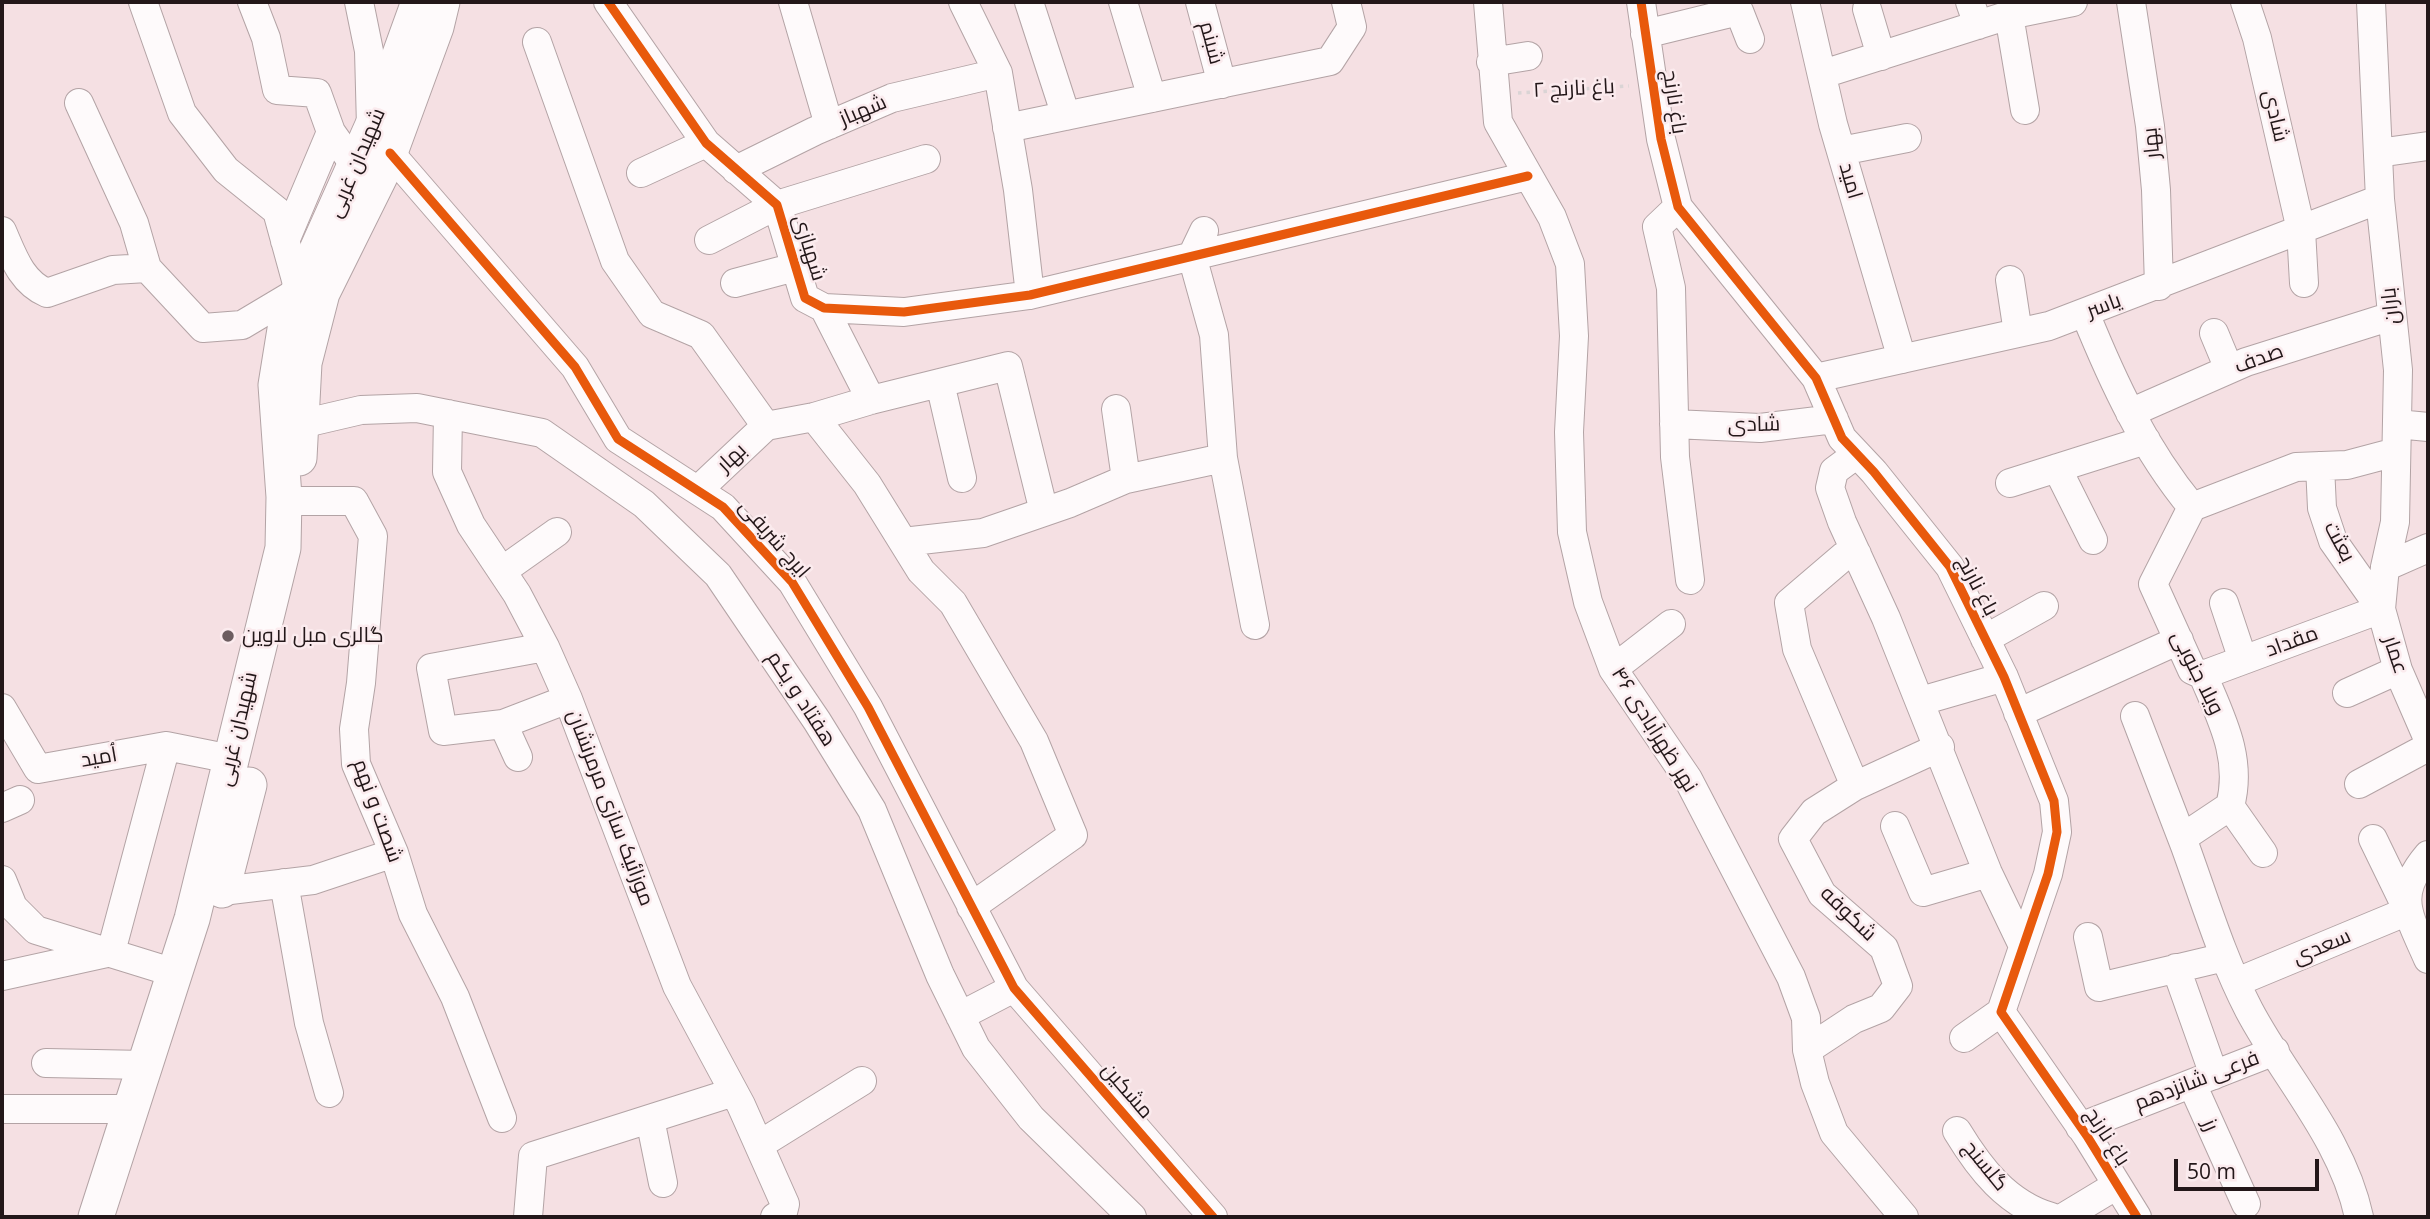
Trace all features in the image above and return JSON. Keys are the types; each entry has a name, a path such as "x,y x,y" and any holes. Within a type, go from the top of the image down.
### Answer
{"main road":[{"name":"شهیدان غربی","path":"96,1217 192,919 283,548 284,496 276,385 287,317 355,166 380,142 419,2"},
{"name":"شهیدان غربی","path":"121,1217 237,841 300,558 299,501 304,363 322,293 380,142 436,27 442,2"}],"street":[{"path":"79,103 134,223 148,268 203,328 242,325 299,291 277,211 226,170 182,113 143,2"},
{"path":"251,2 265,38 277,89 317,93 331,132 355,166"},
{"path":"359,2 369,51 380,142"},
{"name":"شهبازی","path":"608,2 706,143 777,205 805,298 824,308 904,312 1030,295 1198,243 1528,176"},
{"path":"793,2 829,125"},
{"path":"963,2 998,73 1018,190 1030,295"},
{"path":"1029,2 1066,116"},
{"path":"1122,2 1152,98"},
{"name":"شبنم","path":"1199,2 1222,84"},
{"path":"1007,128 1331,61 1352,27 1346,2"},
{"name":"نهر ظهرآبادی ۴۶","path":"1488,2 1498,122 1552,217 1570,264 1574,336 1569,432 1572,532 1588,603 1613,669 1688,779 1791,977 1805,1018 1807,1050 1834,1133 1904,1217"},
{"name":"باغ نارنج","path":"1641,2 1661,139 1678,207 1816,378 1842,438 1950,567 2004,677 2054,801 2057,832 2048,874 2001,1012 2080,1127 2137,1217"},
{"path":"1823,74 1881,56 1974,13 2009,15 2073,2"},
{"name":"بهار","path":"2131,2 2150,126 2156,190 2159,286"},
{"name":"شادی","path":"2245,2 2257,38 2301,230 2304,283"},
{"name":"باران","path":"2371,2 2380,200 2398,370 2395,522 2385,567 2381,609"},
{"name":"امید","path":"1807,3 1841,151 1902,359"},
{"path":"1867,9 1881,56"},
{"path":"1645,34 1738,11 1750,39"},
{"path":"2009,15 2025,110"},
{"path":"537,42 615,261 652,314 701,335 766,426 814,417 1008,366 1044,512"},
{"path":"1491,62 1528,56"},
{"name":"شهباز","path":"736,170 892,98 998,73"},
{"path":"285,241 331,132"},
{"path":"1841,151 1907,138"},
{"name":"ایرج شریفی","path":"380,142 575,367 618,439 723,507 792,582 868,706 1014,988"},
{"path":"640,173 706,143"},
{"path":"2378,153 2428,146"},
{"path":"709,240 777,205 926,159"},
{"name":"یاسر","path":"1816,378 2018,333 2085,313 2380,200"},
{"path":"1678,207 1657,227 1671,288 1675,457 1690,580"},
{"path":"2,231 19,268 32,286 47,293 113,270 148,268"},
{"path":"1198,243 1214,335 1223,458 1255,625"},
{"path":"735,283 795,267"},
{"path":"2010,279 2018,333"},
{"path":"824,308 871,400"},
{"path":"2085,313 2116,391 2172,483 2192,507 2296,467 2347,465 2397,438 2428,427"},
{"name":"صدف","path":"2130,413 2229,369 2392,316"},
{"path":"2214,333 2229,369"},
{"path":"940,383 962,478"},
{"name":"هفتاد و یکم","path":"301,424 361,410 417,408 542,433 644,503 718,575 817,721 872,810 976,1048 1031,1118 1132,1217"},
{"path":"1116,409 1126,479"},
{"name":"موزائیک سازی مرمرنشان","path":"447,414 447,472 471,525 502,570 545,647 568,699 677,986 759,1145 780,1210"},
{"path":"814,417 867,484 921,570 953,603 1034,741 1073,835 971,907"},
{"name":"شادی","path":"1674,424 1760,428 1833,419"},
{"name":"بهار","path":"698,490 766,426"},
{"path":"2010,483 2146,440"},
{"path":"1857,454 1834,471 1830,488 1940,747 1988,873 2023,946"},
{"path":"903,542 984,533 1126,479 1223,458"},
{"name":"بعثت","path":"2320,466 2322,508 2333,541 2381,609"},
{"path":"2057,468 2093,540"},
{"name":"شصت و نهم","path":"299,501 354,501 373,536 361,683 354,729 356,764 394,853 413,914 455,997 502,1118"},
{"name":"ویلا جنوبی","path":"2192,507 2153,584 2192,670 2203,675 2233,747 2235,786 2230,806"},
{"path":"502,570 557,532"},
{"path":"2385,567 2428,548"},
{"path":"1857,554 1844,556 1789,603 1797,649 1855,786 1940,747"},
{"path":"2224,603 2243,660"},
{"path":"1985,639 2044,606"},
{"name":"مقداد","path":"2203,675 2381,609"},
{"name":"عمار","path":"2381,609 2398,670 2428,739"},
{"path":"1613,669 1671,624"},
{"path":"2018,713 2179,640"},
{"path":"545,647 431,668 443,732 503,724 568,699"},
{"path":"2347,694 2398,670"},
{"path":"1921,701 2004,677"},
{"name":"اُمید","path":"2,708 38,769 166,746 231,759"},
{"path":"2135,716 2225,957 2250,1011 2323,1127 2353,1189 2359,1217"},
{"path":"503,724 518,757"},
{"path":"111,952 166,746"},
{"path":"2359,784 2428,747"},
{"name":"شکوفه","path":"1807,1050 1854,1019 1881,1008 1898,986 1884,948 1822,894 1793,839 1814,812 1855,786"},
{"path":"2185,846 2185,836 2230,806 2263,853"},
{"path":"1895,826 1923,892 1988,873"},
{"path":"2373,839 2428,959"},
{"path":"222,891 326,876 394,853"},
{"path":"2407,911 2406,894 2414,872 2428,855"},
{"path":"2,880 13,907 36,930 175,972"},
{"path":"284,883 309,1023 329,1093"},
{"name":"سعدی","path":"2237,982 2407,911"},
{"path":"2088,937 2099,987 2225,957"},
{"path":"2,976 111,952"},
{"name":"رز","path":"2176,968 2203,1079 2246,1204"},
{"path":"960,1016 1014,988"},
{"name":"مشکین","path":"1014,988 1213,1217"},
{"path":"1964,1038 2001,1012"},
{"name":"فرعی شانزدهم","path":"2080,1127 2275,1051"},
{"path":"46,1063 145,1065"},
{"path":"759,1145 862,1081"},
{"path":"528,1217 533,1156 734,1092"},
{"path":"2,1109 131,1109"},
{"path":"650,1119 663,1183"},
{"name":"گلسنج","path":"1957,1131 1992,1181 2022,1206 2051,1217"},
{"path":"2064,1217 2117,1185"}],"cycle path":[{"path":"608,2 706,143 777,205 805,298 824,308 904,312 1030,295 1528,176"},
{"path":"1641,2 1661,139 1678,207 1816,378 1842,438 1874,472 1950,567 2004,677 2054,801 2057,832 2048,874 2001,1012 2087,1136 2137,1217"},
{"path":"390,153 575,367 618,439 723,507 792,582 868,707 1014,988 1213,1217"}],"place":[{"name":"گالری مبل لاوین","path":"228,636"}]}
